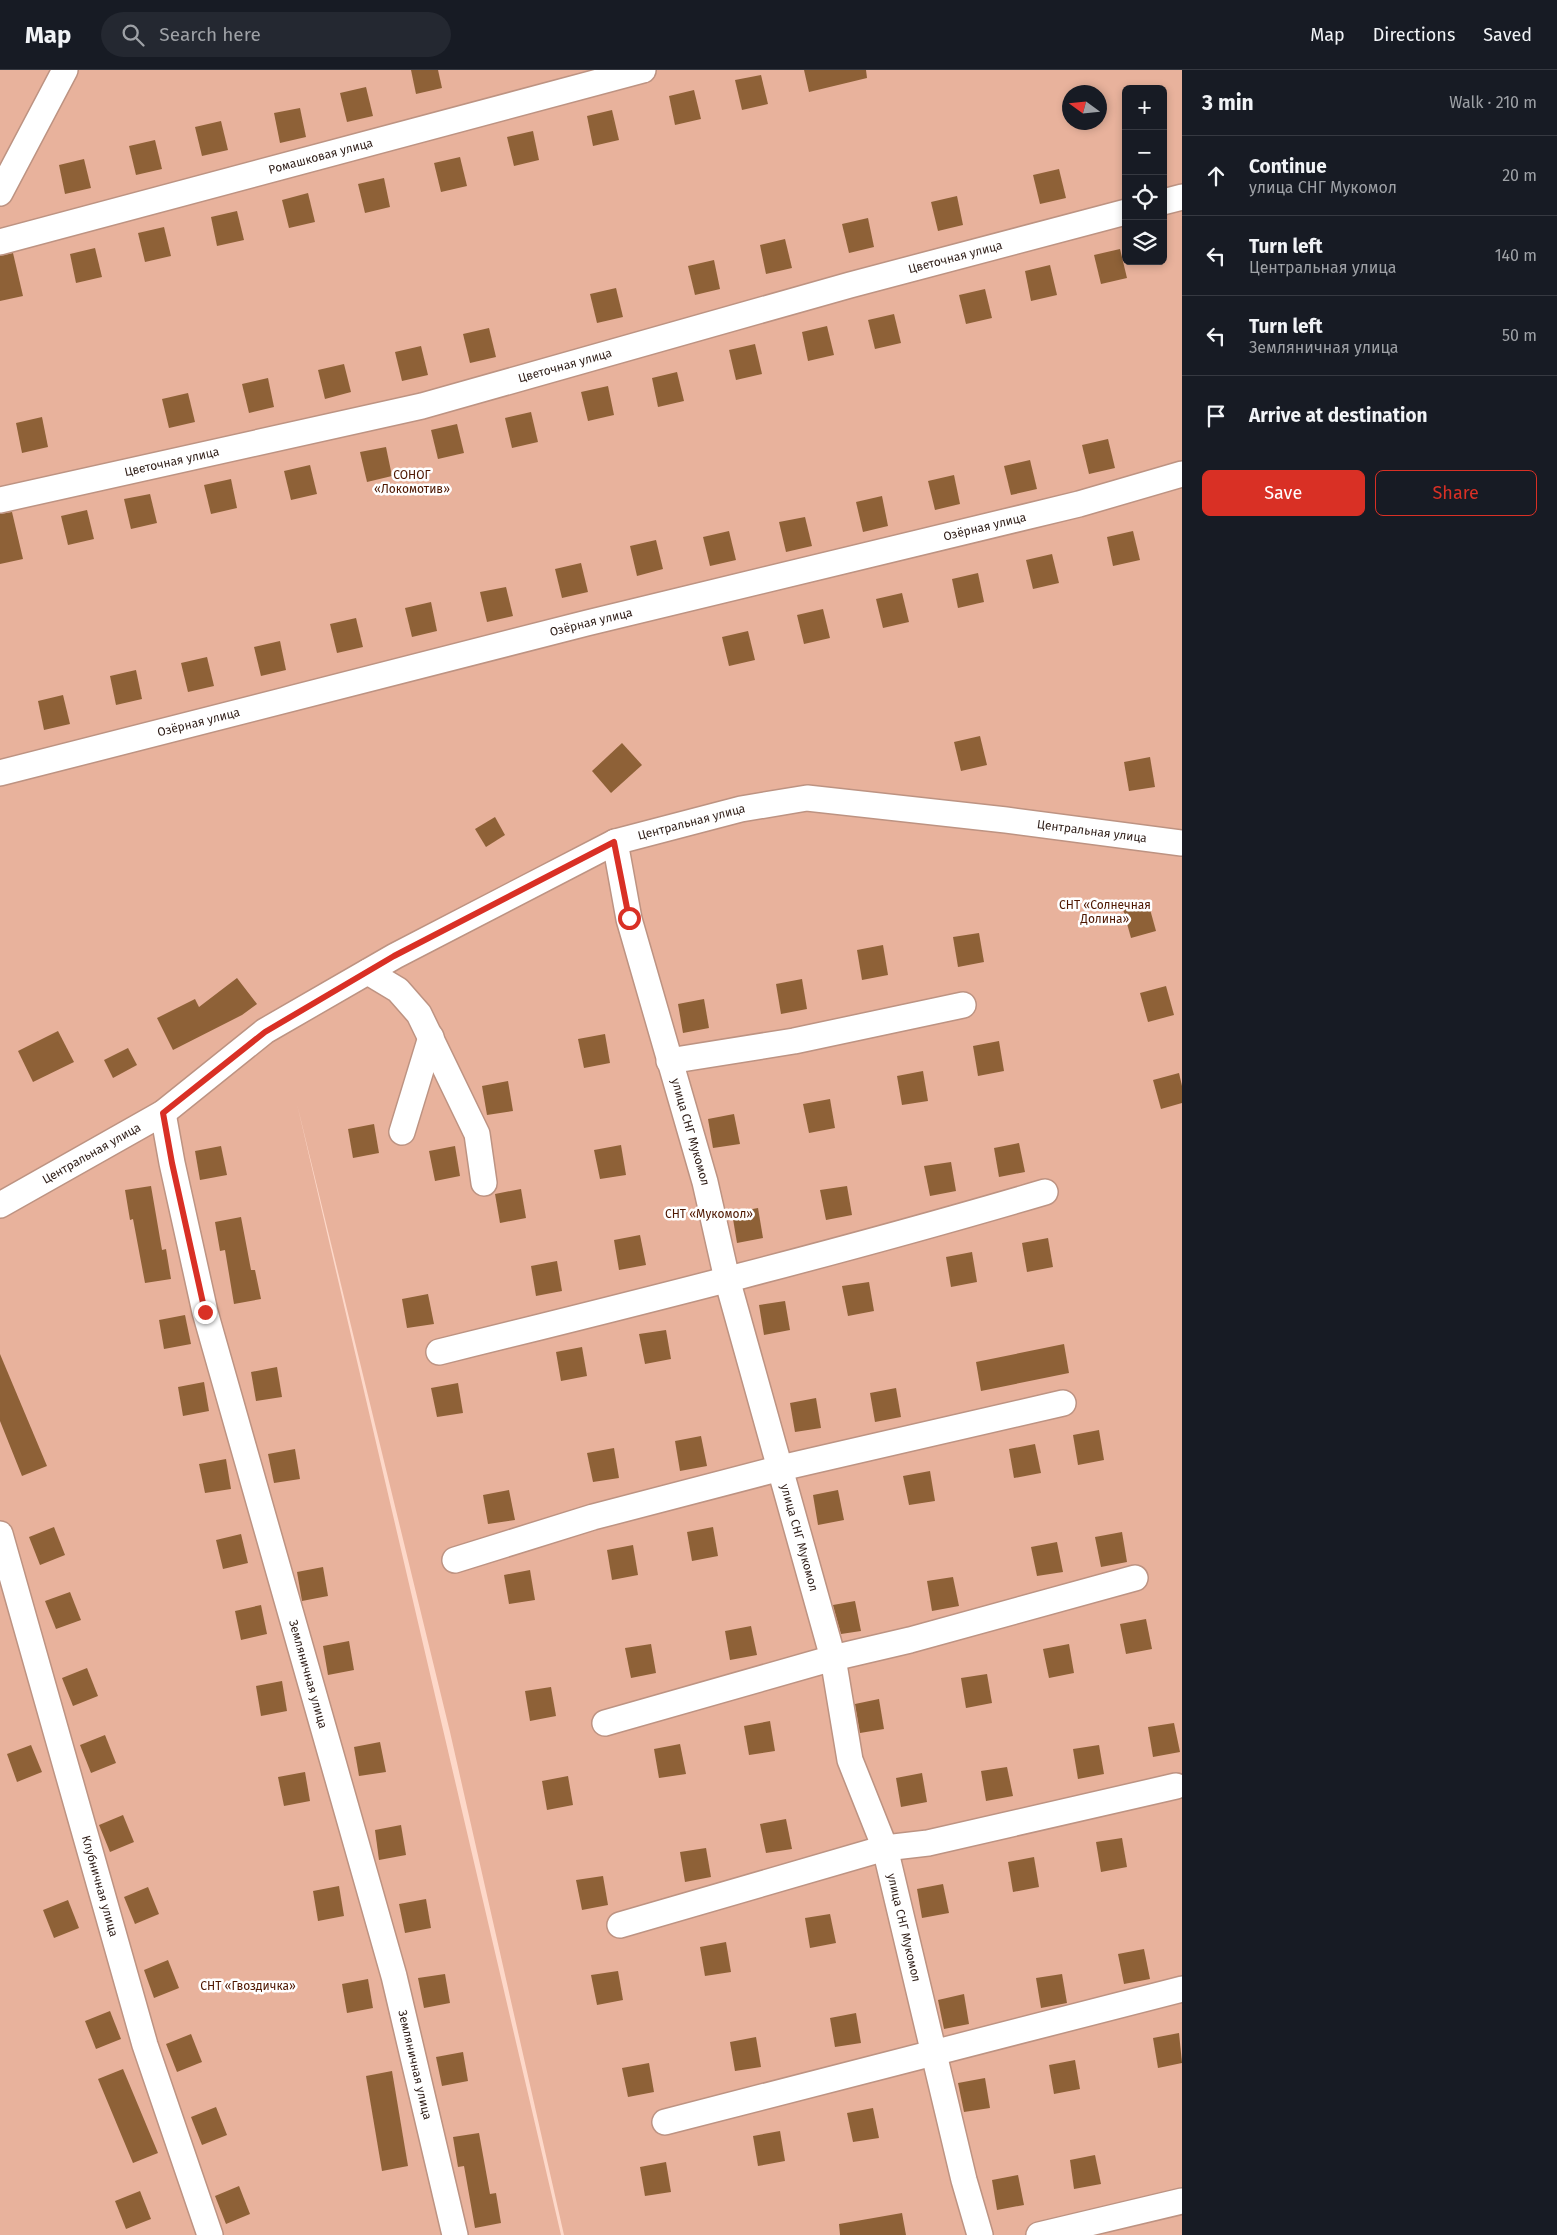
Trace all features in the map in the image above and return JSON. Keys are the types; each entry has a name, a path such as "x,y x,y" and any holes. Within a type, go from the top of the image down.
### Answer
{"street":[{"path":"0,193 65,70"},
{"name":"Ромашковая улица","path":"0,242 643,70"},
{"path":"1167,201 1182,197"},
{"name":"Цветочная улица","path":"0,500 422,406 840,288 1122,213"},
{"name":"Озёрная улица","path":"0,773 578,625 1079,504 1182,474"},
{"name":"Центральная улица","path":"0,1205 163,1113 265,1032 368,972 614,842 741,809 807,798 1006,820 1182,843"},
{"name":"улица СНГ Мукомол","path":"614,842 629,918 705,1182 727,1279 833,1658 850,1760 885,1848 964,2180 980,2235"},
{"path":"368,972 398,990 419,1014 477,1134 484,1183"},
{"path":"670,1061 794,1041 963,1005"},
{"path":"402,1132 431,1037"},
{"name":"Земляничная улица","path":"163,1113 172,1163 205,1312 394,1976 455,2235"},
{"path":"439,1352 727,1279 956,1218 1045,1192"},
{"path":"455,1560 593,1517 781,1468 1063,1404"},
{"name":"Клубничная улица","path":"0,1534 145,2045 210,2235"},
{"path":"605,1723 833,1658 919,1638 1135,1578"},
{"path":"620,1925 885,1848 928,1843 1176,1786"},
{"path":"665,2122 1182,1989"},
{"path":"1039,2235 1182,2201"}],"green space":[{"path":"0,70 1182,70 1182,2235 564,2235 450,1732 297,1104 561,2235 0,2235"}],"building":[{"path":"411,70 438,70 442,88 416,94"},
{"path":"804,70 866,70 867,78 809,92"},
{"path":"761,75 768,104 742,110 735,80"},
{"path":"366,87 373,116 347,122 340,93"},
{"path":"694,90 701,119 675,125 669,96"},
{"path":"300,108 306,137 280,143 274,113"},
{"path":"612,110 619,140 593,146 587,116"},
{"path":"221,121 228,150 202,156 195,127"},
{"path":"533,131 539,160 514,166 507,137"},
{"path":"155,140 162,169 136,175 129,146"},
{"path":"460,157 467,186 441,192 434,163"},
{"path":"84,159 91,188 65,194 59,165"},
{"path":"1059,169 1066,198 1040,204 1033,175"},
{"path":"384,178 390,207 365,213 358,184"},
{"path":"308,193 315,222 289,228 282,200"},
{"path":"957,196 963,225 938,231 931,202"},
{"path":"237,211 244,240 217,246 211,217"},
{"path":"868,218 874,247 849,253 842,224"},
{"path":"164,227 171,256 145,262 138,233"},
{"path":"785,239 792,268 766,274 760,245"},
{"path":"95,248 102,277 76,283 70,254"},
{"path":"1120,249 1122,265 1124,265 1127,278 1101,284 1094,255"},
{"path":"13,253 23,296 0,301 0,256"},
{"path":"714,260 720,289 695,295 688,266"},
{"path":"1050,265 1057,295 1031,301 1025,271"},
{"path":"616,288 623,317 597,323 590,294"},
{"path":"985,289 992,318 966,324 959,295"},
{"path":"894,314 901,343 875,349 868,320"},
{"path":"827,326 834,355 808,361 802,332"},
{"path":"489,328 496,357 470,363 463,334"},
{"path":"755,344 762,374 736,380 729,350"},
{"path":"421,346 428,375 402,381 395,352"},
{"path":"344,364 351,392 325,399 318,370"},
{"path":"677,372 684,401 658,407 652,378"},
{"path":"268,378 274,407 249,413 242,384"},
{"path":"608,386 614,415 588,421 581,392"},
{"path":"188,393 195,422 169,428 162,399"},
{"path":"531,412 538,442 512,448 505,418"},
{"path":"42,417 48,447 22,453 16,423"},
{"path":"457,424 464,453 438,459 431,430"},
{"path":"1108,439 1115,468 1089,474 1082,445"},
{"path":"386,447 392,476 367,482 360,452"},
{"path":"1030,460 1037,489 1011,495 1004,466"},
{"path":"310,465 317,494 291,500 284,471"},
{"path":"954,475 960,504 935,510 928,481"},
{"path":"231,479 237,508 211,514 204,485"},
{"path":"150,494 157,523 131,529 124,499"},
{"path":"882,496 888,526 863,532 856,502"},
{"path":"87,510 94,539 68,545 61,516"},
{"path":"12,512 23,559 0,564 0,514"},
{"path":"805,517 812,546 786,552 779,522"},
{"path":"729,531 736,560 710,566 703,537"},
{"path":"1133,531 1140,560 1113,566 1107,537"},
{"path":"656,540 663,569 637,576 630,546"},
{"path":"1052,554 1059,583 1033,589 1026,560"},
{"path":"581,563 588,592 562,598 555,569"},
{"path":"978,573 984,602 958,608 952,579"},
{"path":"506,587 513,616 487,622 480,592"},
{"path":"902,593 909,622 883,628 876,599"},
{"path":"431,602 437,631 412,637 405,608"},
{"path":"823,609 830,638 804,644 797,615"},
{"path":"356,618 363,647 337,653 330,624"},
{"path":"748,631 755,660 729,666 722,637"},
{"path":"280,641 286,670 261,676 254,647"},
{"path":"207,657 214,686 188,692 181,663"},
{"path":"136,670 142,699 116,705 110,676"},
{"path":"63,695 70,724 44,730 38,701"},
{"path":"980,736 987,765 961,771 954,742"},
{"path":"622,743 642,765 611,793 592,771"},
{"path":"1150,757 1155,787 1129,791 1124,762"},
{"path":"495,817 505,835 486,847 475,829"},
{"path":"1148,902 1156,931 1131,938 1123,909"},
{"path":"979,933 984,962 958,967 953,937"},
{"path":"883,945 888,975 862,980 857,950"},
{"path":"237,978 257,1004 242,1015 173,1050 157,1018 195,999 199,1007"},
{"path":"802,979 807,1009 781,1014 776,984"},
{"path":"1166,986 1174,1015 1148,1022 1140,993"},
{"path":"704,999 709,1028 683,1033 678,1004"},
{"path":"58,1031 74,1062 33,1082 18,1051"},
{"path":"605,1034 610,1063 584,1068 578,1039"},
{"path":"999,1041 1004,1071 978,1076 973,1046"},
{"path":"128,1048 137,1065 113,1078 104,1060"},
{"path":"923,1071 928,1101 902,1105 897,1076"},
{"path":"1179,1073 1182,1086 1182,1103 1161,1109 1153,1080"},
{"path":"508,1081 513,1111 487,1115 482,1086"},
{"path":"830,1099 835,1128 809,1133 803,1104"},
{"path":"734,1114 740,1144 713,1148 708,1119"},
{"path":"374,1124 379,1153 353,1158 348,1129"},
{"path":"1019,1143 1025,1172 999,1177 994,1148"},
{"path":"621,1145 626,1175 600,1179 594,1150"},
{"path":"221,1146 227,1175 200,1180 195,1151"},
{"path":"455,1146 460,1176 435,1181 429,1151"},
{"path":"951,1162 956,1191 930,1196 924,1166"},
{"path":"151,1186 162,1250 166,1249 171,1279 145,1283 133,1219 130,1220 125,1190"},
{"path":"847,1186 852,1215 826,1220 820,1190"},
{"path":"521,1189 526,1218 500,1223 495,1194"},
{"path":"758,1208 763,1238 737,1243 732,1213"},
{"path":"241,1217 251,1270 255,1270 261,1299 234,1304 225,1250 220,1251 215,1222"},
{"path":"640,1235 646,1265 619,1270 614,1240"},
{"path":"1048,1238 1053,1267 1027,1272 1022,1243"},
{"path":"972,1252 977,1282 951,1287 946,1257"},
{"path":"557,1261 562,1291 536,1296 531,1266"},
{"path":"869,1282 874,1311 848,1316 842,1286"},
{"path":"428,1294 434,1324 407,1328 402,1299"},
{"path":"785,1301 790,1330 764,1335 759,1305"},
{"path":"185,1315 191,1344 164,1349 159,1320"},
{"path":"666,1330 671,1359 645,1364 639,1334"},
{"path":"1064,1344 1069,1373 981,1391 976,1362"},
{"path":"582,1347 587,1376 561,1381 556,1352"},
{"path":"0,1354 47,1466 22,1476 0,1421"},
{"path":"277,1367 282,1397 256,1401 251,1372"},
{"path":"204,1382 209,1411 183,1416 178,1387"},
{"path":"458,1383 463,1413 437,1417 431,1388"},
{"path":"896,1388 901,1417 875,1422 870,1393"},
{"path":"816,1398 821,1428 795,1432 790,1403"},
{"path":"1099,1430 1104,1460 1078,1465 1073,1435"},
{"path":"701,1436 707,1466 680,1471 675,1441"},
{"path":"1035,1444 1041,1473 1014,1478 1009,1449"},
{"path":"614,1448 619,1478 593,1482 587,1453"},
{"path":"295,1449 300,1479 274,1483 268,1454"},
{"path":"226,1459 231,1489 205,1493 199,1464"},
{"path":"930,1471 935,1501 909,1505 903,1476"},
{"path":"509,1490 515,1520 488,1524 483,1495"},
{"path":"838,1490 844,1520 818,1525 813,1495"},
{"path":"54,1527 65,1555 40,1565 29,1537"},
{"path":"713,1527 718,1556 692,1561 687,1532"},
{"path":"1122,1532 1127,1562 1101,1567 1095,1537"},
{"path":"241,1534 248,1563 223,1569 216,1540"},
{"path":"1057,1542 1063,1572 1037,1576 1031,1547"},
{"path":"633,1545 638,1575 612,1580 607,1550"},
{"path":"323,1567 328,1596 302,1601 297,1572"},
{"path":"530,1570 535,1600 509,1604 504,1575"},
{"path":"953,1577 959,1606 932,1611 927,1581"},
{"path":"70,1592 81,1620 56,1629 45,1601"},
{"path":"855,1601 861,1631 841,1634 833,1605"},
{"path":"261,1605 267,1634 241,1640 235,1611"},
{"path":"1146,1619 1152,1649 1126,1654 1120,1624"},
{"path":"751,1626 757,1655 730,1660 725,1631"},
{"path":"349,1641 354,1670 328,1675 323,1646"},
{"path":"651,1644 656,1673 631,1678 625,1648"},
{"path":"1069,1644 1074,1673 1049,1678 1043,1649"},
{"path":"87,1668 98,1696 73,1706 62,1678"},
{"path":"987,1674 992,1703 966,1708 961,1678"},
{"path":"282,1681 287,1711 261,1716 256,1686"},
{"path":"551,1687 556,1716 530,1721 525,1691"},
{"path":"879,1699 884,1729 860,1733 855,1704"},
{"path":"770,1721 775,1751 749,1755 744,1726"},
{"path":"1174,1723 1180,1752 1153,1757 1148,1727"},
{"path":"105,1735 116,1763 91,1773 80,1745"},
{"path":"380,1742 386,1772 359,1776 354,1747"},
{"path":"680,1744 686,1774 659,1778 654,1749"},
{"path":"31,1745 42,1772 17,1782 7,1754"},
{"path":"1099,1745 1104,1774 1078,1779 1073,1749"},
{"path":"1007,1767 1013,1796 986,1801 981,1771"},
{"path":"305,1772 310,1801 284,1806 278,1777"},
{"path":"922,1773 927,1802 901,1807 896,1778"},
{"path":"568,1776 573,1805 547,1810 542,1781"},
{"path":"123,1815 134,1842 110,1852 99,1825"},
{"path":"786,1819 792,1849 766,1853 760,1824"},
{"path":"401,1825 406,1855 379,1860 375,1830"},
{"path":"1122,1838 1127,1867 1101,1872 1096,1842"},
{"path":"706,1848 711,1877 685,1882 680,1852"},
{"path":"1034,1857 1039,1887 1013,1892 1008,1862"},
{"path":"603,1876 608,1905 582,1910 576,1880"},
{"path":"943,1884 949,1913 922,1918 917,1889"},
{"path":"339,1886 344,1916 318,1921 313,1891"},
{"path":"148,1887 159,1914 135,1924 124,1897"},
{"path":"426,1899 431,1928 405,1933 399,1904"},
{"path":"68,1900 79,1928 54,1938 43,1910"},
{"path":"830,1914 836,1943 810,1948 805,1918"},
{"path":"726,1942 731,1972 705,1976 700,1947"},
{"path":"1144,1949 1150,1979 1124,1984 1118,1954"},
{"path":"168,1960 179,1988 154,1998 144,1970"},
{"path":"618,1971 623,2000 597,2005 591,1975"},
{"path":"445,1974 450,2003 424,2008 418,1978"},
{"path":"1062,1974 1067,2003 1041,2008 1036,1978"},
{"path":"368,1979 373,2008 347,2013 342,1984"},
{"path":"964,1994 969,2024 944,2029 938,2000"},
{"path":"110,2011 121,2039 96,2049 85,2021"},
{"path":"856,2013 861,2043 835,2047 830,2018"},
{"path":"1179,2033 1182,2063 1158,2068 1153,2038"},
{"path":"191,2034 202,2062 177,2072 166,2044"},
{"path":"756,2037 761,2067 735,2071 730,2042"},
{"path":"463,2052 468,2081 442,2086 436,2057"},
{"path":"1075,2060 1080,2089 1054,2094 1049,2065"},
{"path":"649,2063 654,2092 628,2097 622,2068"},
{"path":"123,2069 158,2153 133,2163 98,2079"},
{"path":"392,2071 408,2166 382,2171 366,2076"},
{"path":"985,2078 990,2108 964,2112 958,2083"},
{"path":"216,2107 227,2135 202,2145 191,2117"},
{"path":"873,2108 879,2138 853,2142 847,2113"},
{"path":"780,2131 785,2161 758,2166 753,2136"},
{"path":"479,2133 490,2194 496,2193 501,2223 475,2228 464,2166 458,2167 453,2137"},
{"path":"1095,2155 1101,2184 1074,2189 1070,2160"},
{"path":"666,2162 671,2192 645,2196 640,2167"},
{"path":"1018,2175 1024,2205 997,2210 992,2180"},
{"path":"239,2186 250,2214 226,2224 215,2196"},
{"path":"140,2191 151,2219 126,2229 115,2201"},
{"path":"902,2213 906,2235 840,2235 839,2224"}],"route":[{"path":"205,1312 172,1163 163,1113 265,1032 394,956 614,842 629,918"}],"park label":[{"name":"СОНОГ «Локомотив»","path":"412,482"},
{"name":"СНТ «Солнечная Долина»","path":"1105,912"},
{"name":"СНТ «Мукомол»","path":"709,1214"},
{"name":"СНТ «Гвоздичка»","path":"248,1986"}]}
